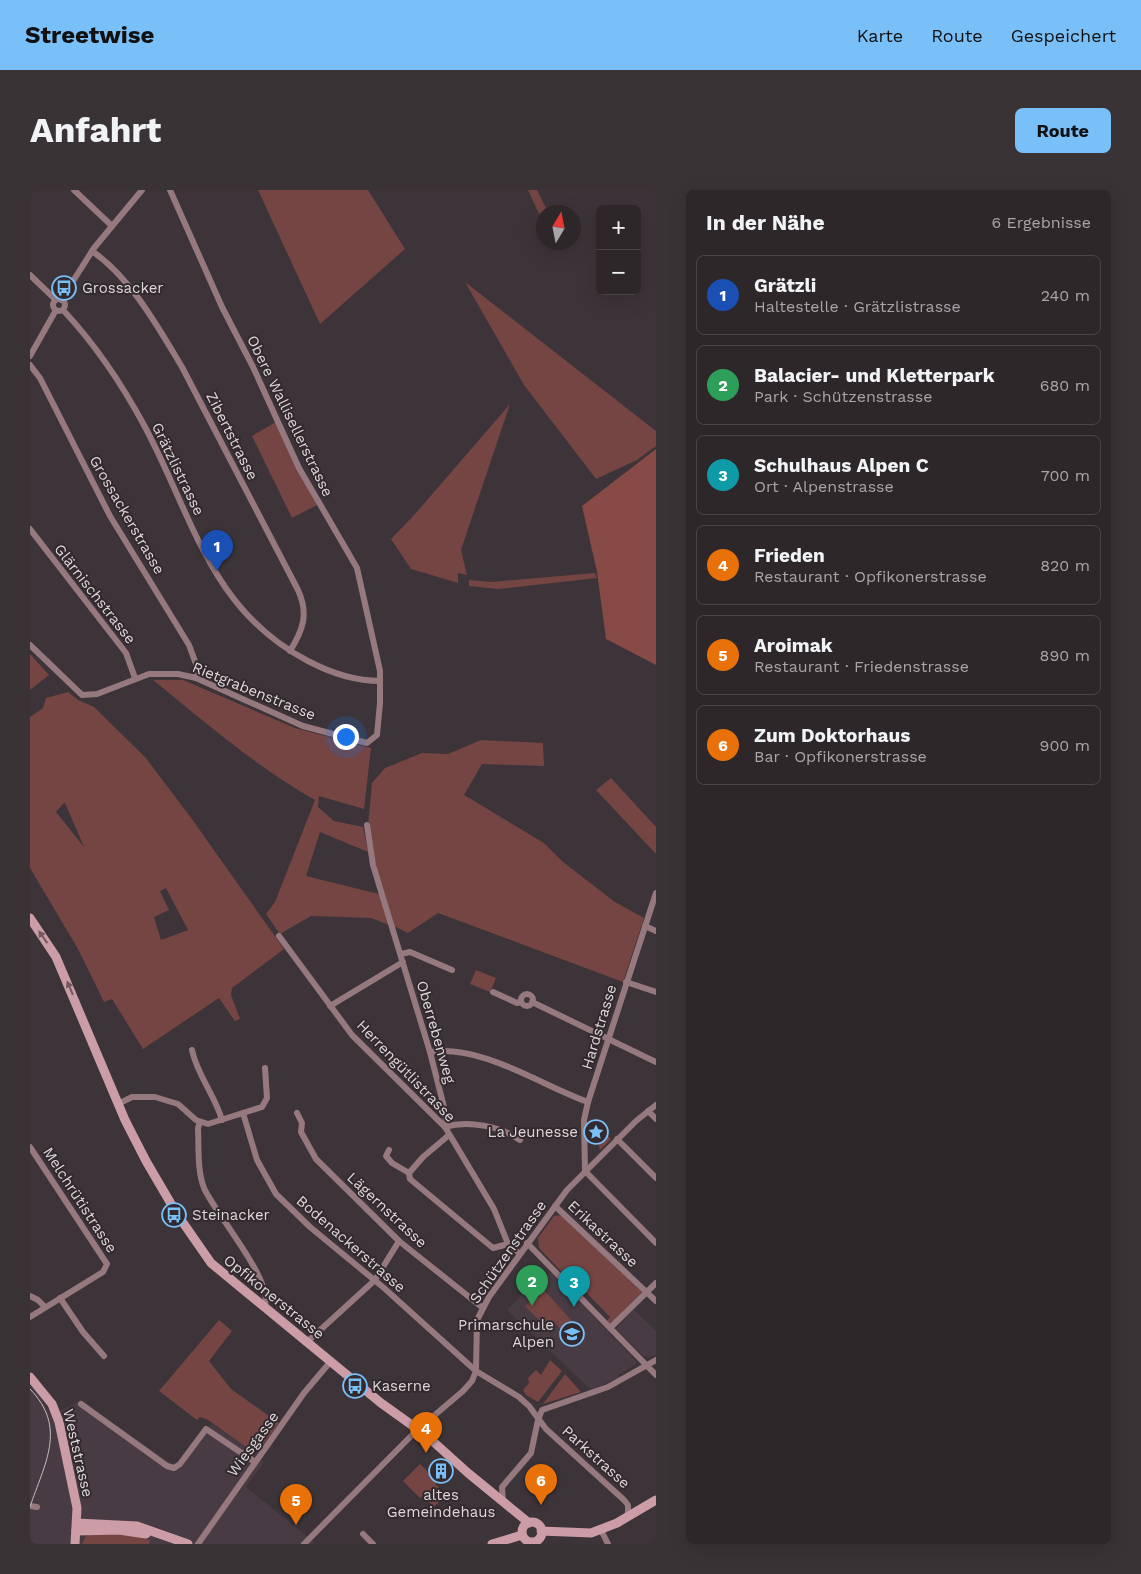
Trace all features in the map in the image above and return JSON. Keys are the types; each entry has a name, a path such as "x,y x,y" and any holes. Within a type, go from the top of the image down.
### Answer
{"street":[{"path":"74,190 112,226"},
{"path":"60,310 53,306 92,251 142,190"},
{"name":"Obere Wallisellerstrasse","path":"170,190 222,307 253,367 299,468 357,568 378,663 380,681 378,731 375,739 371,742"},
{"name":"Zibertstrasse","path":"92,251 102,258 136,296 164,337 303,600 305,617 300,634 290,652"},
{"path":"30,275 65,304 30,356"},
{"name":"Grätzlistrasse","path":"60,310 107,367 145,427 213,572 244,613 290,652 337,673 362,680 380,681"},
{"name":"Grossackerstrasse","path":"30,364 40,378 110,516 190,645 196,664 196,678"},
{"name":"Glärnischstrasse","path":"30,529 126,652 136,678"},
{"name":"Rietgrabenstrasse","path":"30,645 82,695 97,694 136,678 169,673 196,678 303,726 350,740 371,742"},
{"name":"Oberrebenweg","path":"367,825 373,865 430,1052 446,1115 444,1127"},
{"name":"Hardstrasse","path":"585,1171 584,1120 588,1102 610,1041 626,982 656,893"},
{"name":"Opfikonerstrasse","path":"30,918 56,957 118,1104 146,1162 202,1252 225,1277 381,1403 418,1429 529,1523"},
{"path":"645,926 656,930"},
{"name":"Herrengütlistrasse","path":"279,936 352,1035 444,1127 494,1209 508,1244 519,1253"},
{"name":"Oberrebenweg","path":"400,954 410,952 452,970"},
{"path":"330,1006 403,962"},
{"path":"626,982 656,992"},
{"path":"493,992 517,1003 521,1002 521,997 527,994 531,996 532,1002 602,1034 610,1041 656,1062"},
{"path":"192,1050 194,1059 217,1103 222,1120"},
{"path":"430,1052 438,1051 476,1057 528,1074 588,1102"},
{"path":"118,1104 132,1097 155,1097 178,1104 200,1122 208,1124 262,1107 267,1098 265,1068"},
{"name":"Schützenstrasse","path":"476,1371 476,1330 483,1308 519,1253 585,1171 617,1139 656,1105"},
{"path":"648,1111 656,1119"},
{"name":"Bodenackerstrasse","path":"243,1113 257,1160 276,1194 310,1227 375,1280 476,1371 519,1397 529,1406 538,1420"},
{"name":"Lägernstrasse","path":"297,1113 302,1123 301,1132 316,1159 399,1241 483,1308"},
{"path":"200,1122 198,1128 199,1167 204,1188 215,1210 238,1240 254,1267 267,1298 264,1308"},
{"path":"444,1127 458,1123 486,1127 510,1133 520,1140"},
{"path":"409,1173 423,1157 449,1135"},
{"path":"617,1139 656,1178"},
{"name":"Melchrütistrasse","path":"30,1147 106,1261 106,1268 60,1298"},
{"path":"389,1150 386,1156 392,1162 409,1173 410,1179 488,1245 498,1248 508,1244"},
{"path":"585,1171 656,1243"},
{"name":"Erikastrasse","path":"555,1206 656,1301"},
{"path":"307,1342 375,1280 399,1241"},
{"path":"527,1243 656,1375"},
{"path":"610,1328 656,1283"},
{"path":"30,1296 38,1300 45,1307"},
{"path":"30,1317 60,1298 83,1332 104,1356"},
{"path":"503,1501 502,1487 531,1453 542,1410 608,1387 656,1360"},
{"name":"Wiesgasse","path":"198,1544 304,1393 331,1361"},
{"path":"304,1544 418,1429 463,1391 472,1381 476,1371"},
{"name":"Weststrasse","path":"30,1377 46,1394 56,1413 73,1488 77,1527 75,1544"},
{"path":"81,1404 167,1466 174,1468 180,1464 206,1429 255,1462"},
{"name":"Parkstrasse","path":"538,1420 628,1504 628,1517"},
{"path":"541,1532 583,1534 601,1530 655,1502"},
{"path":"30,1506 38,1508"},
{"path":"529,1523 537,1524 541,1532 540,1538 535,1543 526,1540 522,1535 522,1529 529,1523"},
{"path":"77,1527 136,1526 188,1544"},
{"path":"601,1530 608,1544"},
{"path":"363,1534 373,1544"},
{"path":"492,1544 522,1535"}],"shaded area":[{"path":"258,190 368,190 405,249 320,324"},
{"path":"528,190 537,190 544,205 536,205 536,207"},
{"path":"465,282 656,431 656,446 637,460 596,479 524,385"},
{"path":"510,404 461,550 467,575 458,573 458,583 411,569 391,539 416,513"},
{"path":"276,422 317,505 292,518 252,436"},
{"path":"656,449 656,665 606,639 597,572 582,506"},
{"path":"595,573 597,578 498,589 469,586 469,580 491,582"},
{"path":"30,654 49,675 30,690"},
{"path":"153,680 183,680 295,728 371,748 364,809 319,796 318,807 334,821 363,827 368,852 320,832 306,876 379,894 389,925 371,918 311,916 280,934 266,914 275,902 315,800 252,759"},
{"path":"68,692 78,700 94,707 145,757 189,815 284,949 232,988 231,995 240,1019 235,1021 219,998 143,1049 112,999 104,1002 78,949 30,868 30,717 43,708 46,698","holes":["65,803 84,847 56,812","166,888 188,930 161,940 154,917 169,910 160,891"]},
{"path":"481,740 543,743 544,766 482,764 464,795 544,843 563,862 615,902 644,918 623,982 438,913 408,933 394,926 376,867 368,826 372,783 385,768 422,753 448,754"},
{"path":"611,778 656,827 656,854 596,790"},
{"path":"476,970 496,978 490,992 470,984"},
{"path":"590,1119 611,1139 600,1150 598,1143 589,1141 589,1133 593,1128 589,1127"},
{"path":"561,1215 642,1292 610,1324 607,1321 610,1317 580,1286 577,1288 539,1248 538,1238 554,1216"},
{"name":"Primarschule Alpen","path":"551,1272 636,1361 636,1364 618,1375 618,1378 591,1390 507,1310 526,1290 530,1293"},
{"path":"544,1290 573,1322 563,1332 556,1324 561,1318 549,1330 525,1306"},
{"path":"633,1309 656,1331 656,1355 644,1356 616,1329"},
{"path":"219,1320 232,1331 209,1361 231,1389 279,1423 260,1449 253,1452 208,1420 200,1417 197,1420 159,1391"},
{"path":"550,1360 562,1371 538,1402 526,1395 523,1390 529,1383 528,1378 536,1370 541,1375"},
{"path":"565,1374 581,1392 543,1404"},
{"path":"30,1385 38,1393 51,1416 79,1401 180,1469 212,1424 253,1452 264,1462 246,1487 314,1542 312,1544 30,1544"},
{"path":"420,1464 437,1481 435,1484 446,1494 434,1507 423,1496 420,1498 403,1481"},
{"path":"91,1533 142,1536 142,1538 150,1540 149,1544 82,1544 86,1536"}],"tram line":[{"path":"30,1389 48,1418 50,1432 46,1461 30,1507"}],"place":[{"name":"Grossacker","path":"64,288"},
{"name":"Grätzli","path":"217,571"},
{"name":"La Jeunesse","path":"596,1132"},
{"name":"Steinacker","path":"174,1215"},
{"name":"Balacier- und Kletterpark","path":"532,1306"},
{"name":"Schulhaus Alpen C","path":"574,1307"},
{"name":"Primarschule Alpen","path":"572,1334"},
{"name":"Kaserne","path":"355,1386"},
{"name":"Frieden","path":"426,1453"},
{"name":"altes Gemeindehaus","path":"441,1471"},
{"name":"Zum Doktorhaus","path":"541,1505"},
{"name":"Aroimak","path":"296,1525"}]}
